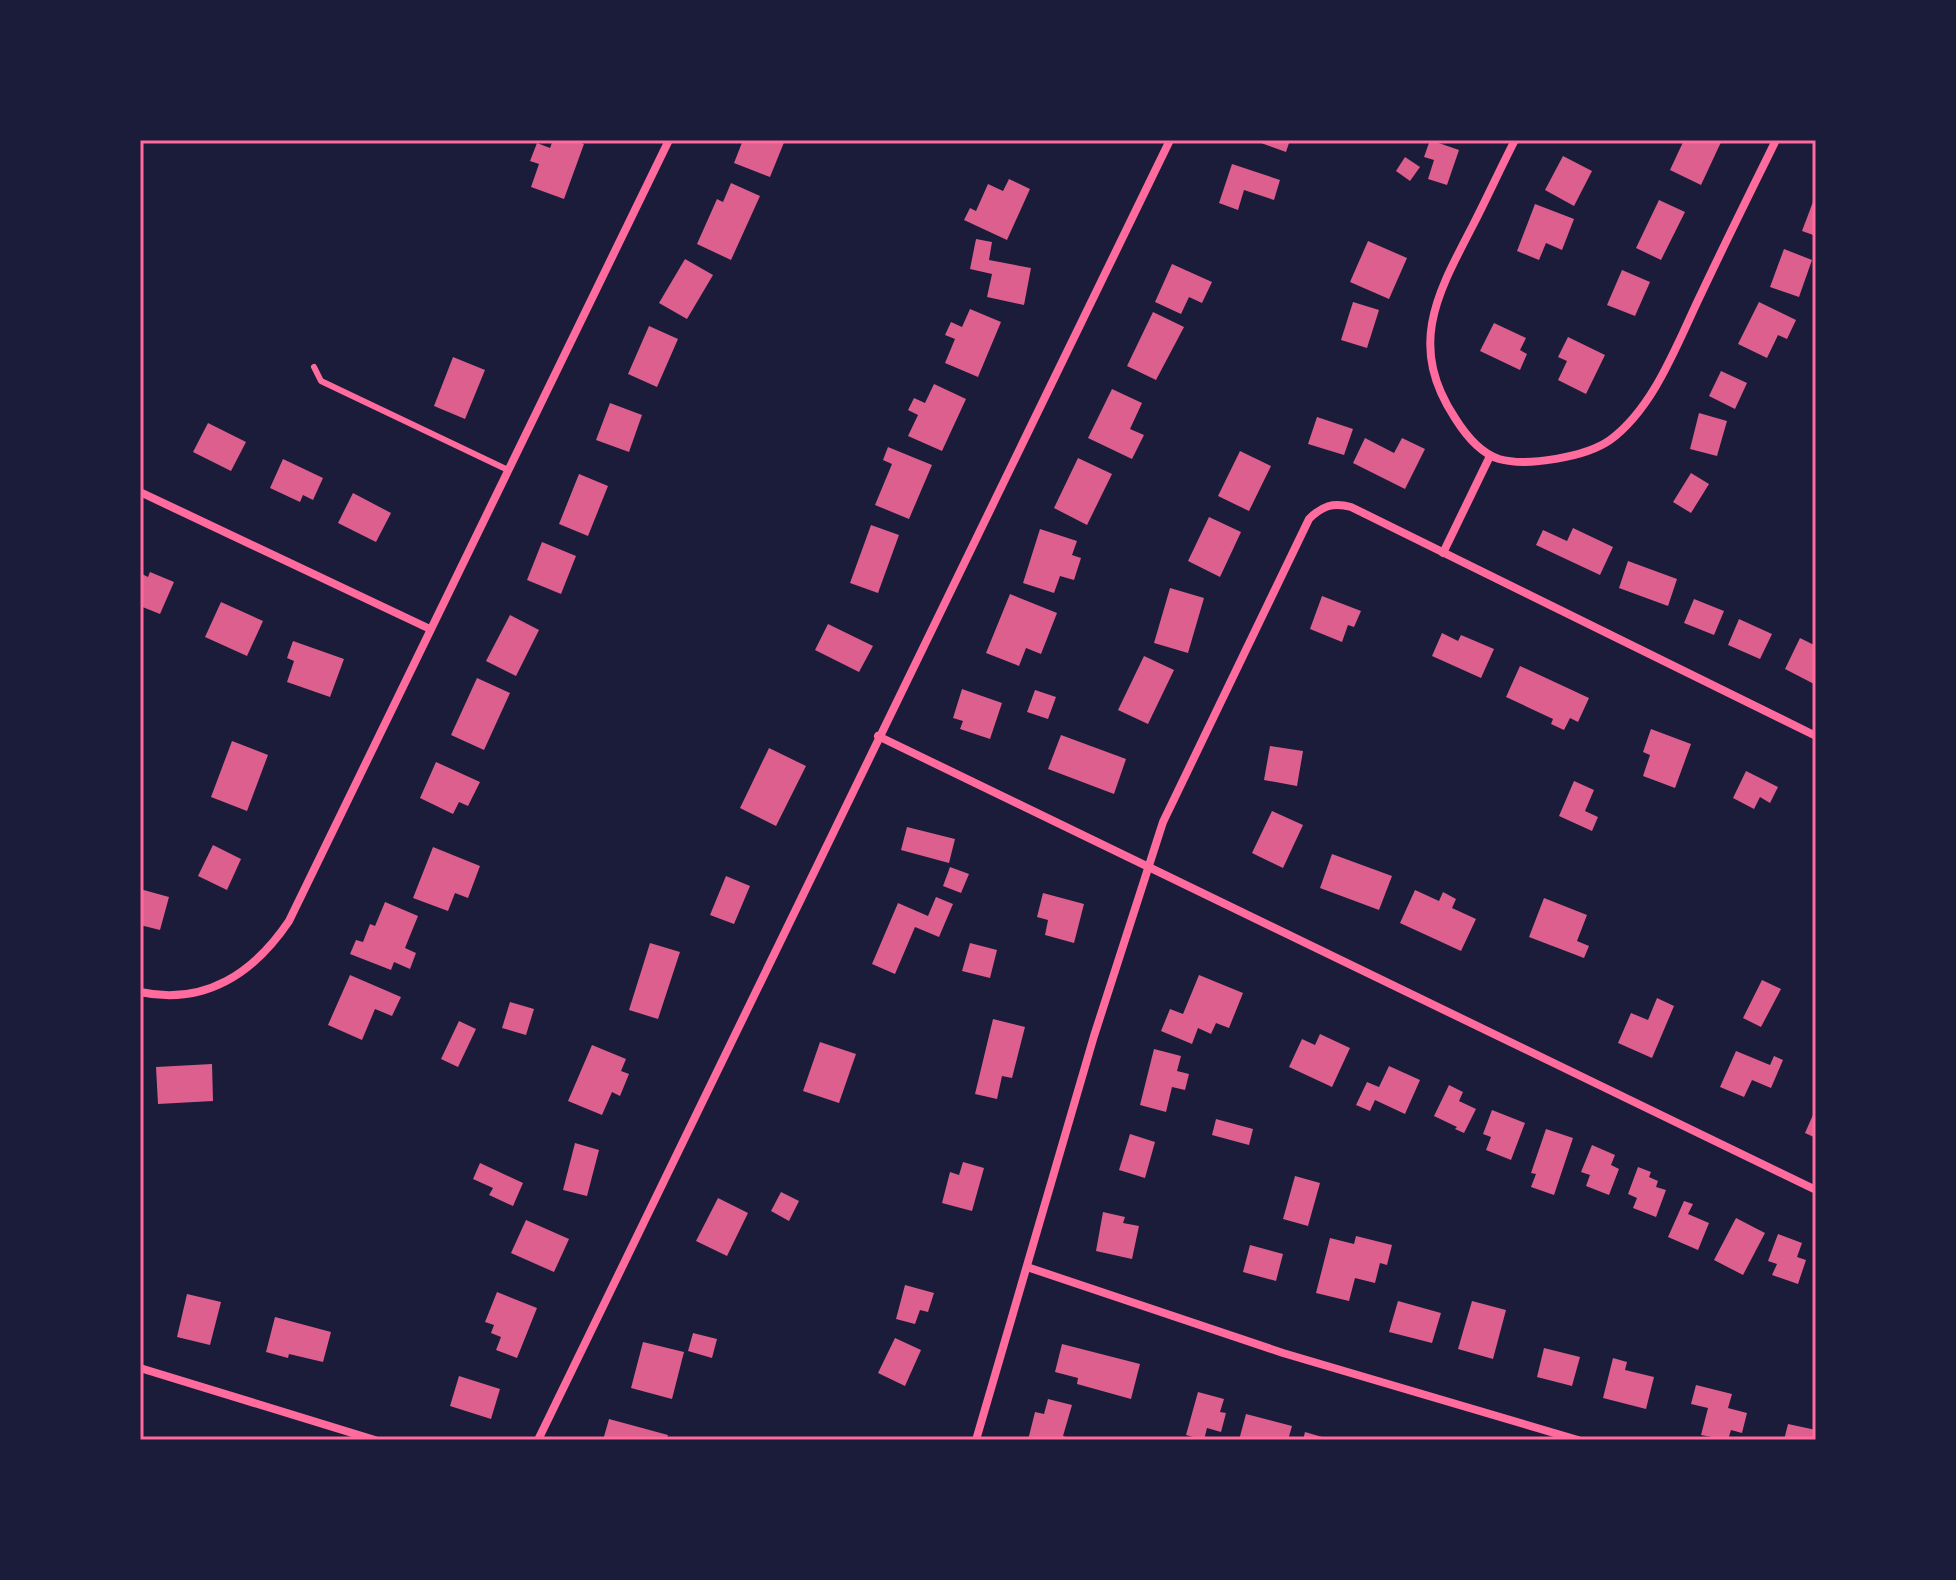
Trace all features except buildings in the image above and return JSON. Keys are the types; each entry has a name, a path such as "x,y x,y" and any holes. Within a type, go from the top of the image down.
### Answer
{"street":[{"path":"140,992 189,994 216,986 247,968 270,949 289,921 669,140"},
{"path":"538,1440 1170,140"},
{"path":"1515,140 1448,274 1431,325 1432,368 1439,393 1466,434 1490,456 1528,462 1568,456 1590,450 1609,440 1657,386 1776,140"},
{"path":"1443,553 1490,456"},
{"path":"140,492 430,629"},
{"path":"976,1440 1094,1036 1163,822 1310,517 1320,509 1342,505 1816,736"},
{"path":"878,736 1816,1190"},
{"path":"1027,1267 1283,1353 1578,1440"},
{"path":"140,1368 375,1440"}],"lane":[{"path":"314,367 321,381 508,470"}]}
